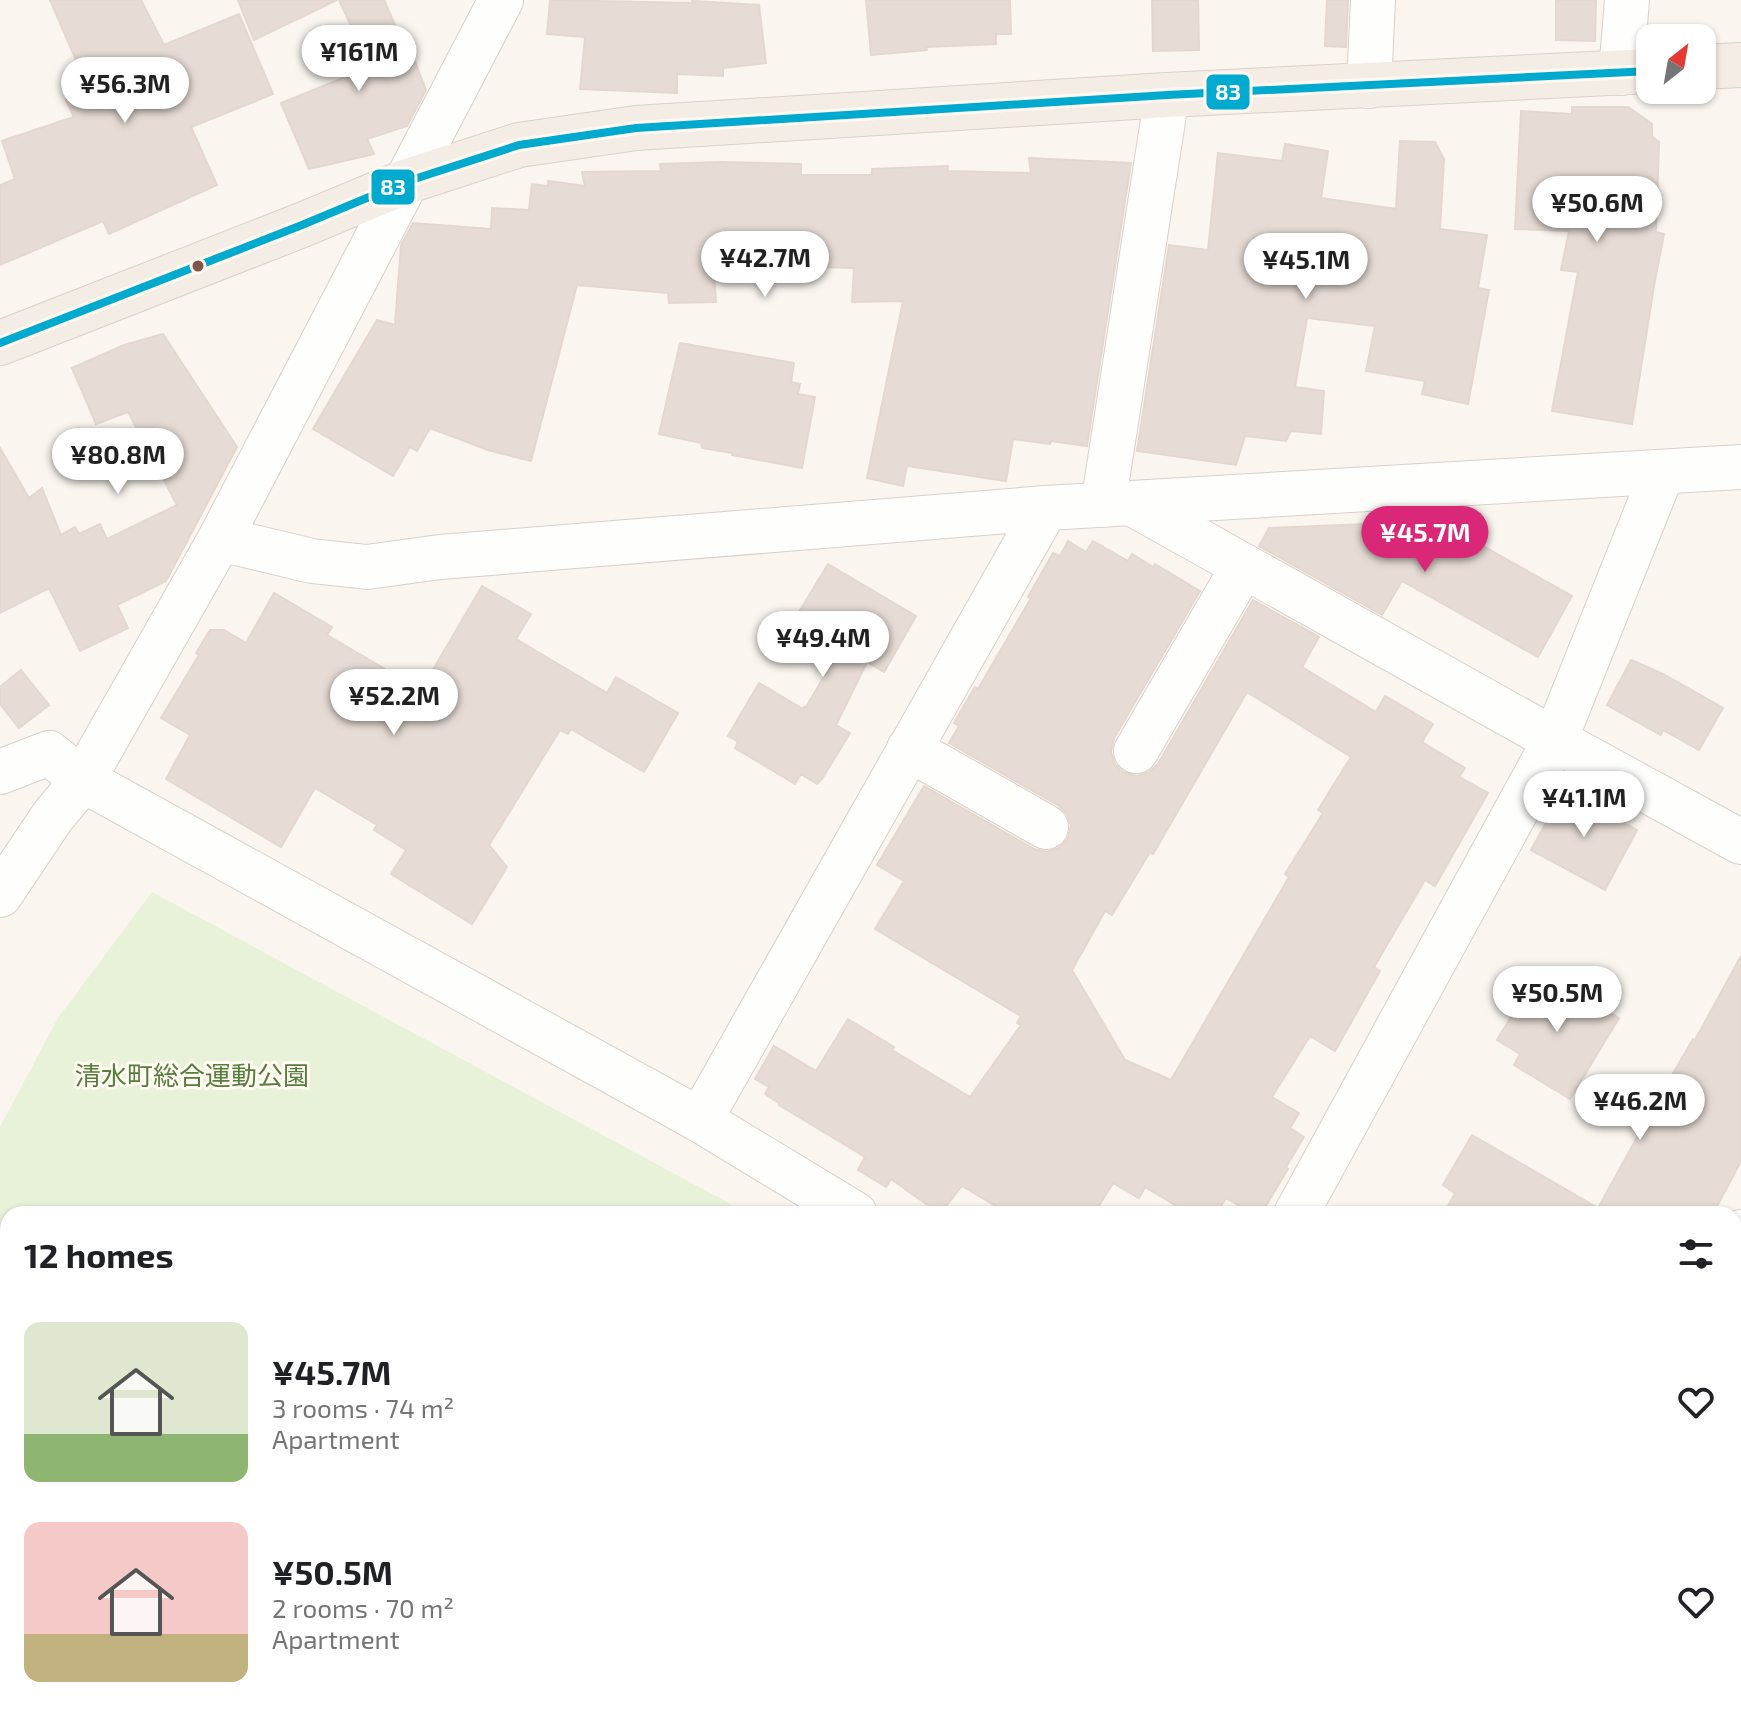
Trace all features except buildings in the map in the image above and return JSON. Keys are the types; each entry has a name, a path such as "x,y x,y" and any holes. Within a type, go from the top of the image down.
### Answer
{"main road":[{"path":"1716,66 1741,65"},
{"path":"0,343 405,182 519,145 636,128 1167,95 1636,72"}],"street":[{"path":"0,895 53,816 83,780 220,539 501,0"},
{"path":"1369,86 1373,0"},
{"path":"1627,0 1636,72"},
{"path":"1118,505 1167,95"},
{"path":"220,539 312,561 367,567 456,556 1046,508 1741,467"},
{"path":"1300,1206 1555,740 1662,473"},
{"path":"1118,505 1243,567 1741,842"},
{"path":"700,1120 1046,508"},
{"path":"1136,751 1243,567"},
{"path":"909,749 1046,827"},
{"path":"0,772 49,753 83,780 700,1120 842,1206"}],"green space":[{"name":"清水町総合運動公園","path":"152,892 734,1206 0,1206 0,1127 58,1018"}],"transit line":[{"name":"83","path":"0,343 405,182 519,145 636,128 1167,95 1636,72"}]}
